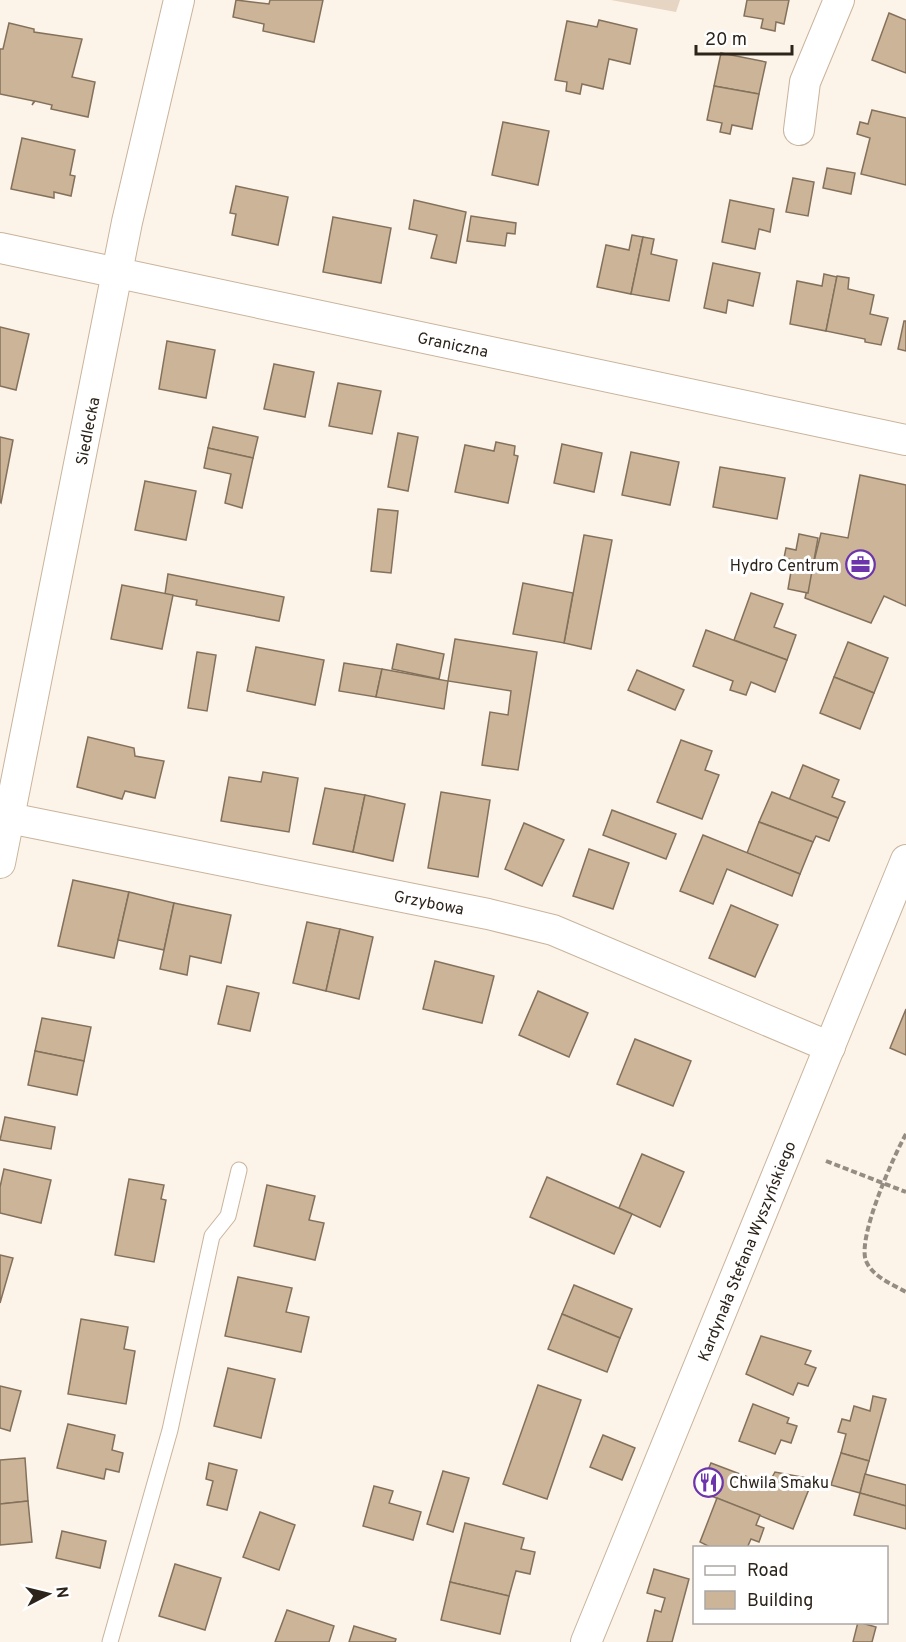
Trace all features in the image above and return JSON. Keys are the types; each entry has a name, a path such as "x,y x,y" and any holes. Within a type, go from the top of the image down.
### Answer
{"street":[{"name":"Siedlecka","path":"0,863 118,273 157,87 179,0"},
{"path":"799,130 805,82 839,0"},
{"name":"Graniczna","path":"0,248 906,440"},
{"name":"Grzybowa","path":"9,818 488,914 553,930 830,1047"},
{"name":"Kardynała Stefana Wyszyńskiego","path":"586,1642 906,860"}],"lane":[{"path":"110,1642 170,1430 212,1236 228,1216 239,1170"}],"path":[{"path":"906,1134 884,1184 864,1239 864,1251 873,1271 906,1292"},
{"path":"826,1161 906,1192"}],"shaded area":[{"path":"611,0 680,0 676,12"}],"building":[{"path":"236,0 269,4 270,0 323,0 314,42 263,31 264,24 233,17"},
{"path":"747,0 789,0 784,24 776,22 775,31 761,28 763,19 744,16"},
{"path":"889,13 906,20 906,73 872,60"},
{"path":"599,20 637,29 630,64 609,59 603,89 582,84 580,94 566,91 567,82 555,80 567,21 597,27"},
{"path":"9,23 34,29 34,32 82,39 72,77 95,82 88,117 51,109 52,105 35,101 32,105 34,101 0,94 0,49 3,49"},
{"path":"721,53 766,62 759,94 714,86"},
{"path":"714,86 759,94 752,129 732,125 730,134 720,132 722,123 707,120"},
{"path":"872,110 906,118 906,185 861,174 870,138 857,134 860,122 868,124"},
{"path":"503,122 549,131 538,185 492,175"},
{"path":"22,138 75,150 70,175 75,176 71,196 54,192 54,198 11,189"},
{"path":"827,168 855,173 851,194 823,188"},
{"path":"793,178 814,182 808,216 786,212"},
{"path":"236,186 288,197 278,245 232,235 236,214 230,213"},
{"path":"414,200 466,212 456,263 431,258 437,235 409,229"},
{"path":"730,200 774,209 770,232 759,229 755,249 722,242"},
{"path":"471,216 516,223 515,234 507,233 505,246 467,241"},
{"path":"333,217 391,228 381,283 323,272"},
{"path":"632,235 643,237 631,294 597,287 606,245 629,250"},
{"path":"643,237 654,239 651,254 677,260 669,301 631,294"},
{"path":"713,263 760,273 753,306 728,300 726,313 704,308"},
{"path":"824,274 837,277 826,331 790,324 797,281 822,286"},
{"path":"837,276 849,278 848,289 874,295 870,314 888,318 881,345 865,342 865,339 826,331"},
{"path":"904,321 906,321 906,351 898,349"},
{"path":"0,327 29,334 16,390 0,386"},
{"path":"167,341 215,350 206,398 159,389"},
{"path":"274,364 314,372 305,417 264,409"},
{"path":"338,383 381,391 372,434 329,426"},
{"path":"213,427 258,437 253,458 208,448"},
{"path":"398,433 418,437 408,491 388,487"},
{"path":"0,437 13,440 1,503 0,502"},
{"path":"496,442 515,446 514,455 518,456 508,503 455,492 465,445 494,451"},
{"path":"562,444 602,453 594,492 554,483"},
{"path":"208,448 253,458 242,508 225,503 231,474 204,468"},
{"path":"631,452 679,462 670,505 622,495"},
{"path":"720,467 785,478 777,519 713,507"},
{"name":"Hydro Centrum","path":"860,475 906,485 906,606 884,596 871,623 805,598 821,533 848,538"},
{"path":"145,481 196,491 186,540 135,530"},
{"path":"378,509 398,511 391,573 371,571"},
{"path":"799,534 818,538 808,593 788,589 793,560 784,558 786,548 796,550"},
{"path":"584,535 612,540 591,649 564,643"},
{"path":"168,574 284,597 279,621 196,605 197,600 165,594"},
{"path":"523,583 573,593 564,643 513,634"},
{"path":"122,585 173,595 162,649 111,639"},
{"path":"751,593 783,604 774,627 796,635 787,660 734,640"},
{"path":"706,630 787,660 775,692 751,682 746,695 730,690 733,681 693,666"},
{"path":"455,639 537,652 518,770 482,765 490,712 508,715 511,691 448,681"},
{"path":"848,642 888,658 874,693 834,677"},
{"path":"397,644 444,654 439,679 392,669"},
{"path":"256,647 324,660 315,705 247,691"},
{"path":"197,652 216,655 207,711 188,708"},
{"path":"344,663 382,669 376,697 339,691"},
{"path":"382,669 448,681 444,709 376,697"},
{"path":"637,670 684,690 675,710 628,690"},
{"path":"834,677 874,693 860,729 820,713"},
{"path":"88,737 134,748 135,756 164,761 155,798 125,791 122,799 77,787"},
{"path":"681,740 712,751 705,770 719,775 702,819 657,802"},
{"path":"803,765 839,780 832,797 845,802 838,818 789,800"},
{"path":"263,772 298,778 289,832 221,821 229,777 261,782"},
{"path":"325,788 365,795 353,852 313,844"},
{"path":"441,792 490,800 478,877 428,868"},
{"path":"772,792 838,818 829,841 816,836 813,842 759,822"},
{"path":"365,795 405,804 393,861 353,852"},
{"path":"612,810 676,834 666,859 603,835"},
{"path":"759,822 813,842 800,874 747,853"},
{"path":"524,823 564,840 542,886 505,869"},
{"path":"703,835 800,874 792,896 727,869 713,904 680,891"},
{"path":"589,849 629,863 613,909 573,896"},
{"path":"73,880 129,892 114,958 58,946"},
{"path":"129,892 174,903 164,950 118,940"},
{"path":"174,903 231,915 221,963 190,956 187,975 160,969"},
{"path":"731,905 778,925 755,977 709,958"},
{"path":"307,922 340,929 326,991 293,983"},
{"path":"340,929 373,937 359,999 326,991"},
{"path":"435,961 494,976 482,1023 423,1009"},
{"path":"227,986 259,993 250,1031 218,1024"},
{"path":"538,991 588,1013 569,1057 519,1035"},
{"path":"906,1009 906,1055 890,1048"},
{"path":"42,1018 91,1027 84,1061 35,1051"},
{"path":"635,1039 691,1061 673,1106 617,1084"},
{"path":"35,1051 84,1061 77,1095 28,1085"},
{"path":"5,1117 55,1127 51,1149 0,1140"},
{"path":"642,1154 684,1172 660,1227 619,1208"},
{"path":"4,1169 51,1180 41,1223 0,1213 0,1187"},
{"path":"547,1177 632,1214 614,1254 530,1217"},
{"path":"129,1179 164,1185 161,1199 166,1200 154,1262 115,1255"},
{"path":"267,1185 315,1196 309,1220 324,1223 315,1260 254,1246"},
{"path":"0,1255 13,1258 0,1303"},
{"path":"238,1277 292,1288 286,1312 309,1317 301,1352 225,1336"},
{"path":"574,1285 632,1309 620,1338 562,1314"},
{"path":"562,1314 620,1338 607,1372 548,1349"},
{"path":"81,1319 128,1327 124,1349 135,1351 126,1404 68,1394"},
{"path":"761,1336 811,1351 805,1364 816,1368 808,1386 798,1383 793,1395 746,1374"},
{"path":"228,1368 275,1379 261,1438 214,1426"},
{"path":"538,1385 581,1400 547,1499 503,1484"},
{"path":"0,1386 21,1391 10,1431 0,1428"},
{"path":"873,1396 886,1399 869,1461 841,1453 846,1434 838,1432 842,1419 850,1421 854,1406 870,1411"},
{"path":"753,1404 789,1418 787,1423 797,1426 791,1443 781,1440 775,1454 739,1441"},
{"path":"68,1424 115,1435 112,1450 123,1453 119,1472 106,1469 104,1479 57,1468"},
{"path":"603,1435 635,1448 622,1480 590,1467"},
{"path":"841,1453 869,1461 860,1493 831,1485"},
{"path":"25,1458 28,1501 0,1504 0,1460"},
{"path":"209,1463 237,1470 227,1510 207,1505 213,1481 206,1479"},
{"path":"711,1463 761,1482 764,1476 771,1479 775,1472 813,1479 793,1529 699,1491"},
{"path":"443,1471 469,1478 453,1532 427,1524"},
{"path":"865,1474 906,1485 906,1506 860,1493"},
{"path":"374,1486 393,1491 389,1503 421,1512 413,1540 363,1526"},
{"path":"860,1493 906,1506 906,1529 854,1515"},
{"path":"717,1498 760,1515 756,1525 764,1528 759,1542 751,1539 748,1546 708,1546 700,1542"},
{"path":"28,1501 32,1542 0,1545 0,1504"},
{"path":"260,1512 295,1525 279,1570 243,1557"},
{"path":"465,1523 524,1538 521,1549 535,1552 530,1574 516,1571 509,1596 450,1582"},
{"path":"62,1531 106,1541 100,1568 56,1558"},
{"path":"175,1564 221,1578 205,1630 159,1616"},
{"path":"654,1569 689,1579 672,1642 647,1642 655,1610 661,1612 665,1598 647,1593"},
{"path":"450,1582 509,1596 500,1634 441,1620"},
{"path":"287,1610 334,1626 329,1642 275,1642"},
{"path":"858,1624 876,1627 872,1642 853,1642"},
{"path":"354,1626 396,1639 395,1642 349,1642"}],"place":[{"name":"Hydro Centrum","path":"860,565"},
{"name":"Chwila Smaku","path":"708,1482"}]}
